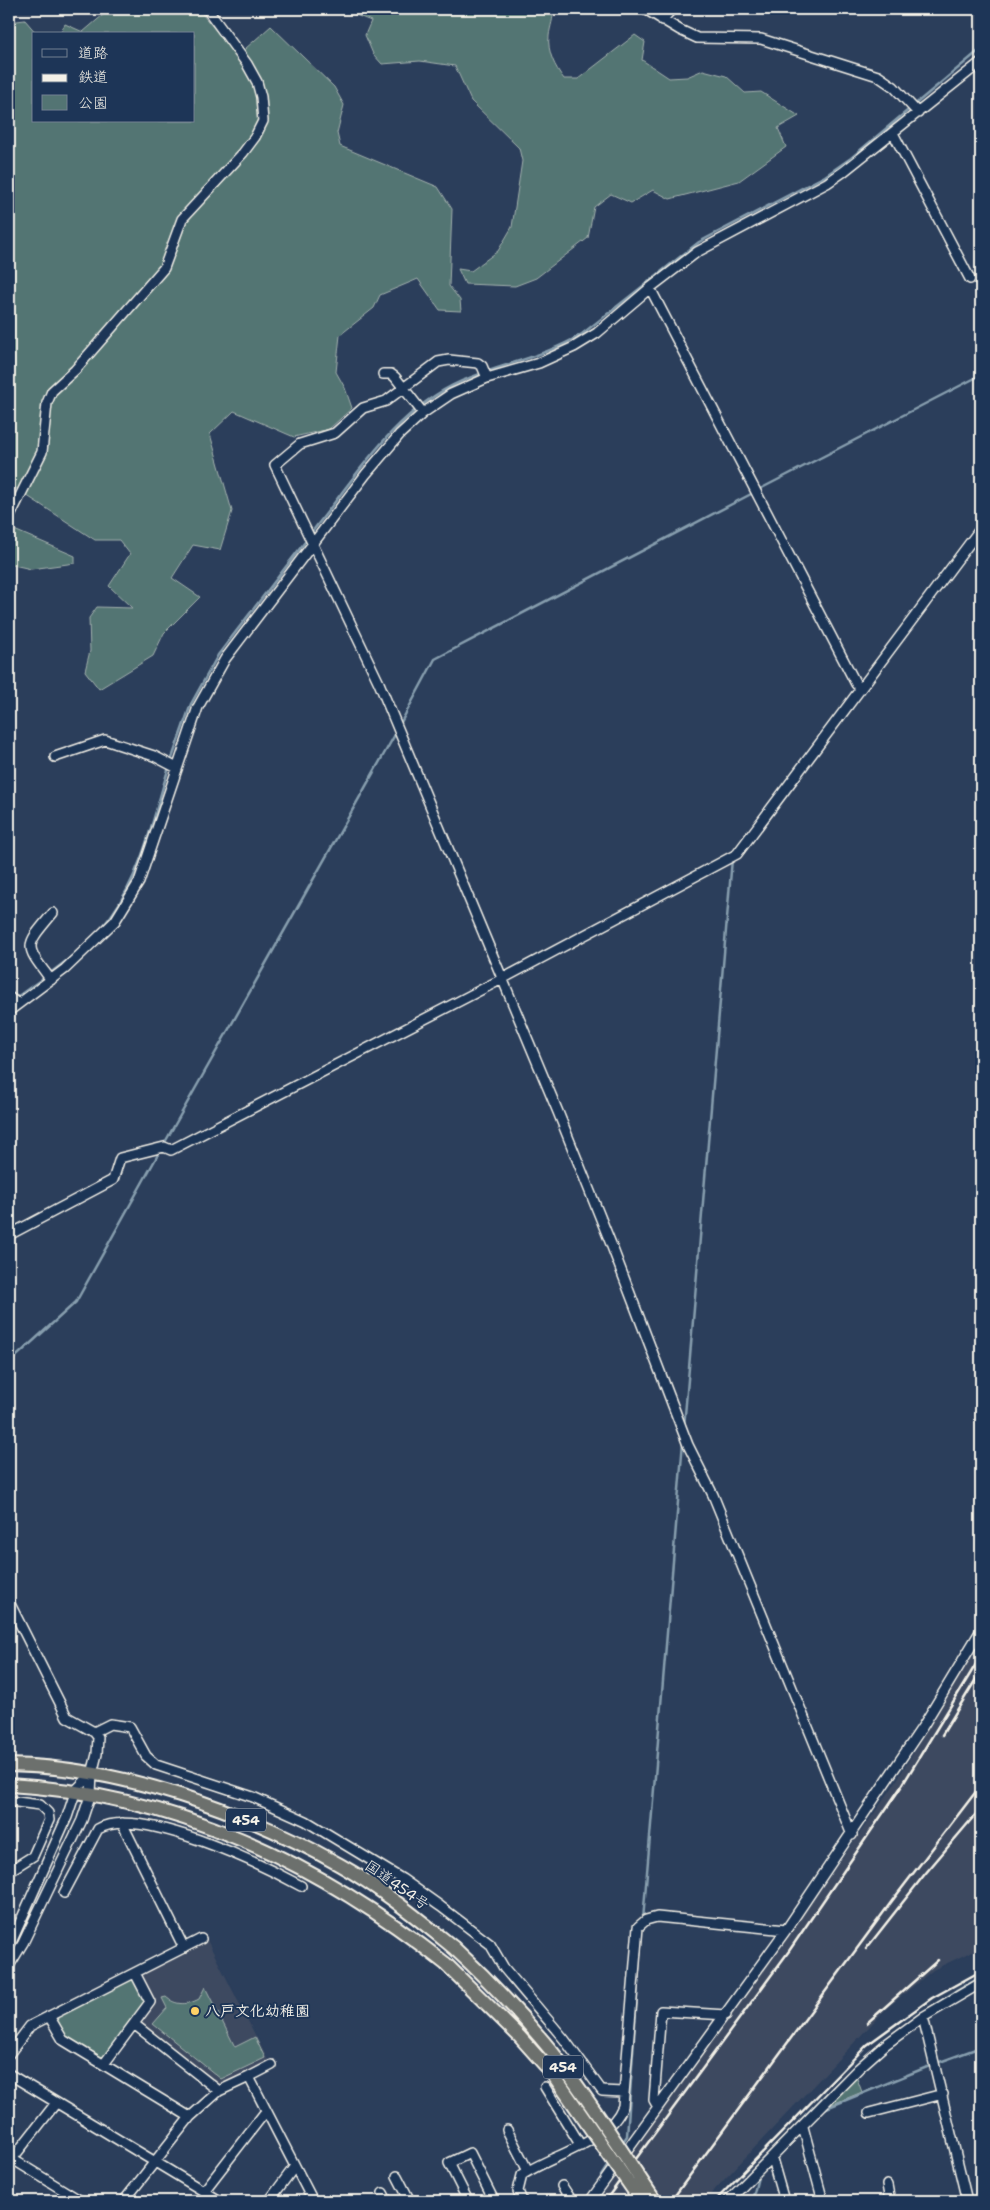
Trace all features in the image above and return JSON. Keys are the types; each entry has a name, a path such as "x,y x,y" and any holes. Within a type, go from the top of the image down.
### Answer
{"highway":[{"name":"国道454号","path":"9,1764 92,1774 143,1785 220,1810 283,1836 340,1865 396,1900 453,1947 514,2006 554,2054 589,2102 655,2201"},
{"name":"454","path":"9,1785 76,1790 91,1793 156,1809 202,1824 272,1852 334,1885 370,1908 446,1964 500,2016 552,2073 641,2201"}],"street":[{"path":"9,518 42,452 47,403 52,391 75,370 164,268 182,219 243,153 256,137 263,121 261,96 257,82 207,9"},
{"path":"645,9 697,38 761,39 878,76 894,87 918,113"},
{"path":"662,20 672,9"},
{"path":"9,1012 100,939 115,922 139,882 198,707 225,659 378,459 400,434 423,413 452,394 487,378 540,363 574,347 597,333 650,288 697,252 827,183 981,62"},
{"path":"893,133 970,279"},
{"path":"650,288 852,675 861,688"},
{"path":"487,378 482,366 478,363 449,360 438,362 382,403 363,408 335,432 300,444 275,465 314,543 379,683 611,1244 688,1445 713,1495 852,1835"},
{"path":"382,374 391,374 423,413"},
{"path":"9,1235 113,1180 120,1158 164,1147 171,1150 737,856 981,528"},
{"path":"55,757 106,740 154,756 177,768"},
{"path":"51,980 30,953 30,947 31,940 53,913"},
{"path":"9,997 18,1004"},
{"path":"9,1602 68,1718 94,1732 98,1744 92,1774 91,1793 70,1848 23,1943 9,1966"},
{"path":"590,2201 726,2015 852,1835 924,1726 981,1630"},
{"path":"94,1732 110,1724 130,1727 146,1756 156,1764 276,1806 321,1829 402,1879 490,1944 504,1968 564,2039 602,2091 624,2092"},
{"path":"9,1947 67,1817 76,1790 92,1774"},
{"path":"9,1801 40,1805 48,1813 49,1820 33,1856 9,1871"},
{"path":"64,1893 98,1828 107,1823 160,1828 210,1844 301,1886"},
{"path":"122,1823 184,1948"},
{"path":"522,2201 518,2183 522,2175 581,2146 619,2115 624,2092 638,1927 646,1920 657,1917 786,1930"},
{"path":"9,2054 30,2026 201,1939"},
{"path":"104,2064 150,2002 135,1973"},
{"path":"728,2201 772,2160 859,2068 886,2044 924,2017 981,1983"},
{"path":"658,2107 654,2100 661,2011 726,2015"},
{"path":"49,2016 63,2040 190,2116"},
{"path":"924,2017 967,2201"},
{"path":"134,2024 219,2092"},
{"path":"124,2201 190,2116 219,2092 272,2065"},
{"path":"9,2074 220,2201"},
{"path":"249,2077 313,2201"},
{"path":"545,2087 581,2146"},
{"path":"869,2113 943,2094"},
{"path":"56,2103 10,2160 81,2201"},
{"path":"204,2191 266,2111"},
{"path":"803,2127 821,2194"},
{"path":"507,2130 528,2171"},
{"path":"468,2201 449,2163 470,2153 492,2197 485,2201"},
{"path":"772,2160 784,2201"},
{"path":"269,2201 296,2166"},
{"path":"397,2176 410,2201"},
{"path":"886,2185 890,2201"},
{"path":"562,2186 572,2201"}],"shaded area":[{"path":"981,1641 981,1947 933,1970 887,2008 704,2201 598,2201 892,1788"},
{"name":"八戸文化幼稚園","path":"207,1940 269,2062 222,2085 216,2085 141,2025 140,2021 155,2000 143,1976 143,1971"}],"green space":[{"path":"110,9 198,9 237,56 271,26 334,87 344,105 337,133 340,146 438,187 452,209 449,286 460,300 461,311 440,310 418,279 380,295 374,308 340,335 336,372 345,388 352,408 329,429 294,437 234,411 210,434 232,511 220,550 193,545 172,578 200,597 164,633 153,656 99,689 85,671 90,651 89,618 97,607 132,608 109,586 130,554 119,540 95,540 9,484 9,22 25,20 35,32 32,32 32,122 195,122 195,32 83,32"},
{"path":"341,9 553,9 549,48 555,64 564,79 578,79 635,35 645,42 642,60 669,78 687,77 703,70 726,76 745,93 761,92 799,116 778,128 786,147 739,181 670,199 653,190 631,203 611,194 594,207 588,238 536,278 515,286 465,284 458,269 471,271 498,251 512,227 522,161 519,148 471,101 455,66 420,61 382,64 373,54 365,35 371,21"},
{"path":"65,24 83,32 61,32"},
{"path":"12,529 75,556 75,563 31,569 9,564 9,535"},
{"path":"133,1978 145,2002 105,2056 100,2058 72,2041 61,2030 58,2016"},
{"path":"205,1987 235,2047 255,2037 265,2058 221,2079 153,2024 167,2008 162,1998 166,1997 182,2004 191,2002 199,1999"},
{"path":"856,2076 862,2092 828,2106"}],"waterway":[{"path":"311,533 360,468 396,427 416,409 462,381 553,349 582,334 699,242 825,176 851,158 981,49"},
{"path":"758,490 981,375"},
{"path":"399,726 435,659 753,493"},
{"path":"171,761 191,704 218,655 308,538"},
{"path":"164,1144 397,731"},
{"path":"9,1003 49,974 89,941 111,916 122,899 139,863 169,767"},
{"path":"684,1427 732,859"},
{"path":"9,1363 76,1302 160,1151"},
{"path":"643,1920 683,1442"},
{"path":"622,2143 627,2136 640,1955"},
{"path":"800,2121 842,2078 884,2041 929,2008 981,1977"},
{"path":"937,2063 981,2047"},
{"path":"824,2109 932,2065"},
{"path":"601,2176 610,2162"},
{"path":"752,2201 759,2173"}],"railway":[{"path":"605,2201 789,1951 903,1784 981,1656"},
{"path":"942,1735 981,1671"},
{"path":"671,2201 892,1901 981,1785"},
{"path":"866,1949 925,1874 981,1808"},
{"path":"867,2023 938,1960"},
{"path":"715,2201 867,2045 932,1998 981,1971"}],"place":[{"name":"八戸文化幼稚園","path":"195,2011"}]}
